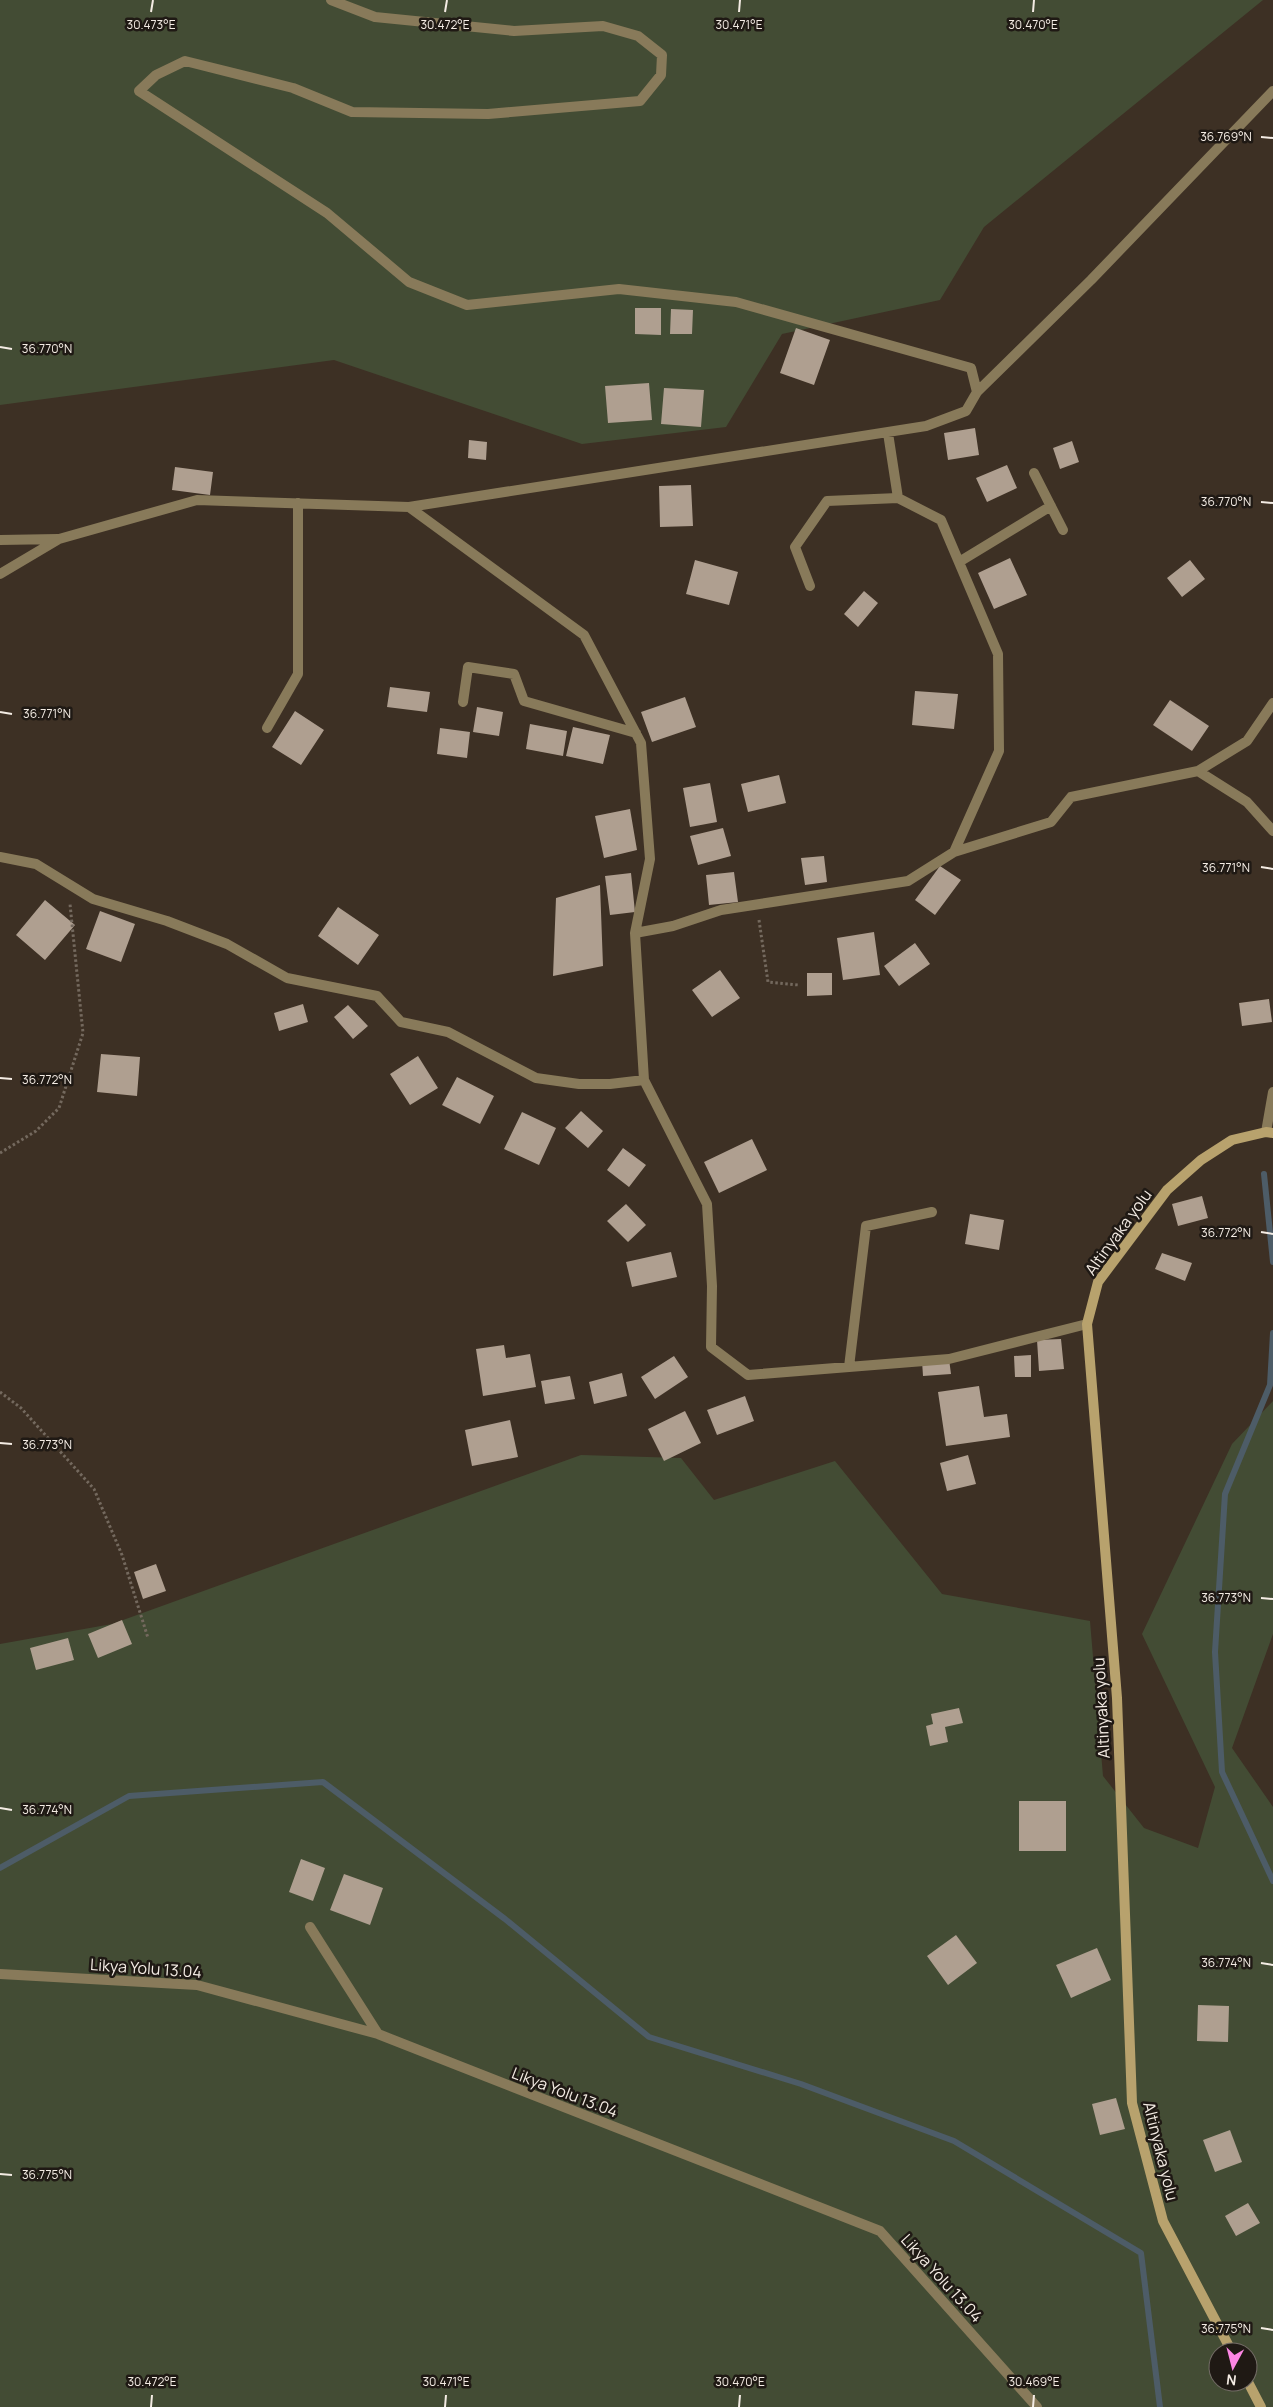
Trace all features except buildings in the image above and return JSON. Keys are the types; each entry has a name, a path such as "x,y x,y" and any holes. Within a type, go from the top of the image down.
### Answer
{"main road":[{"name":"Altinyaka yolu","path":"1227,2342 1163,2221 1132,2103 1117,1698 1087,1324 1098,1282 1167,1190 1201,1160 1232,1140 1270,1132"},
{"path":"1253,2392 1261,2407"}],"street":[{"path":"331,0 375,17 514,31 603,26 638,36 662,55 661,75 640,101 488,114 352,112 293,88 185,61 156,75 139,91 328,213 409,282 467,305 619,289 736,302 971,368 977,392"},
{"path":"0,540 59,539 197,500 409,507 926,426 966,411 977,392 1091,280 1273,91"},
{"path":"888,433 898,498"},
{"path":"1034,473 1063,530"},
{"path":"810,586 795,547 827,501 898,498 941,520 998,654 999,752 954,852"},
{"path":"267,728 298,674 298,503"},
{"path":"959,562 1051,506"},
{"path":"409,507 584,635 642,743 650,859 635,933 644,1080 707,1204 712,1286 711,1347 748,1375 949,1359 1087,1324"},
{"path":"0,574 59,539"},
{"path":"462,702 468,666 514,674 524,701 636,733"},
{"path":"635,933 673,926 721,910 908,881 954,852 1051,822 1071,797 1198,772 1247,741 1273,702"},
{"path":"1198,772 1247,802 1273,831"},
{"path":"0,857 36,864 93,899 167,921 228,944 287,978 376,996 401,1022 448,1032 536,1078 579,1084 610,1084 644,1080"},
{"path":"1270,1132 1273,1092"},
{"path":"849,1367 866,1226 932,1212"},
{"path":"310,1927 378,2034"},
{"name":"Likya Yolu 13.04","path":"0,1974 197,1985 378,2034 880,2231 1037,2407"}],"path":[{"path":"0,1153 36,1131 59,1108 83,1034 68,883"},
{"path":"756,905 768,982 799,985"},
{"path":"0,1392 21,1408 94,1489 122,1555 148,1638"}],"green space":[{"path":"0,0 1263,0 984,227 940,300 782,334 726,427 582,444 334,360 0,405"},
{"path":"1273,1401 1273,1634 1232,1748 1273,1807 1273,2407 0,2407 0,1644 112,1624 581,1455 681,1458 714,1500 835,1461 942,1594 1090,1621 1103,1776 1144,1828 1198,1848 1215,1787 1142,1634 1232,1444"}],"waterway":[{"path":"1264,1174 1273,1262"},
{"path":"1273,1333 1270,1385 1225,1494 1215,1652 1222,1772 1273,1881"},
{"path":"0,1868 129,1796 323,1782 505,1919 649,2037 801,2084 954,2141 1141,2253 1160,2407"}]}
